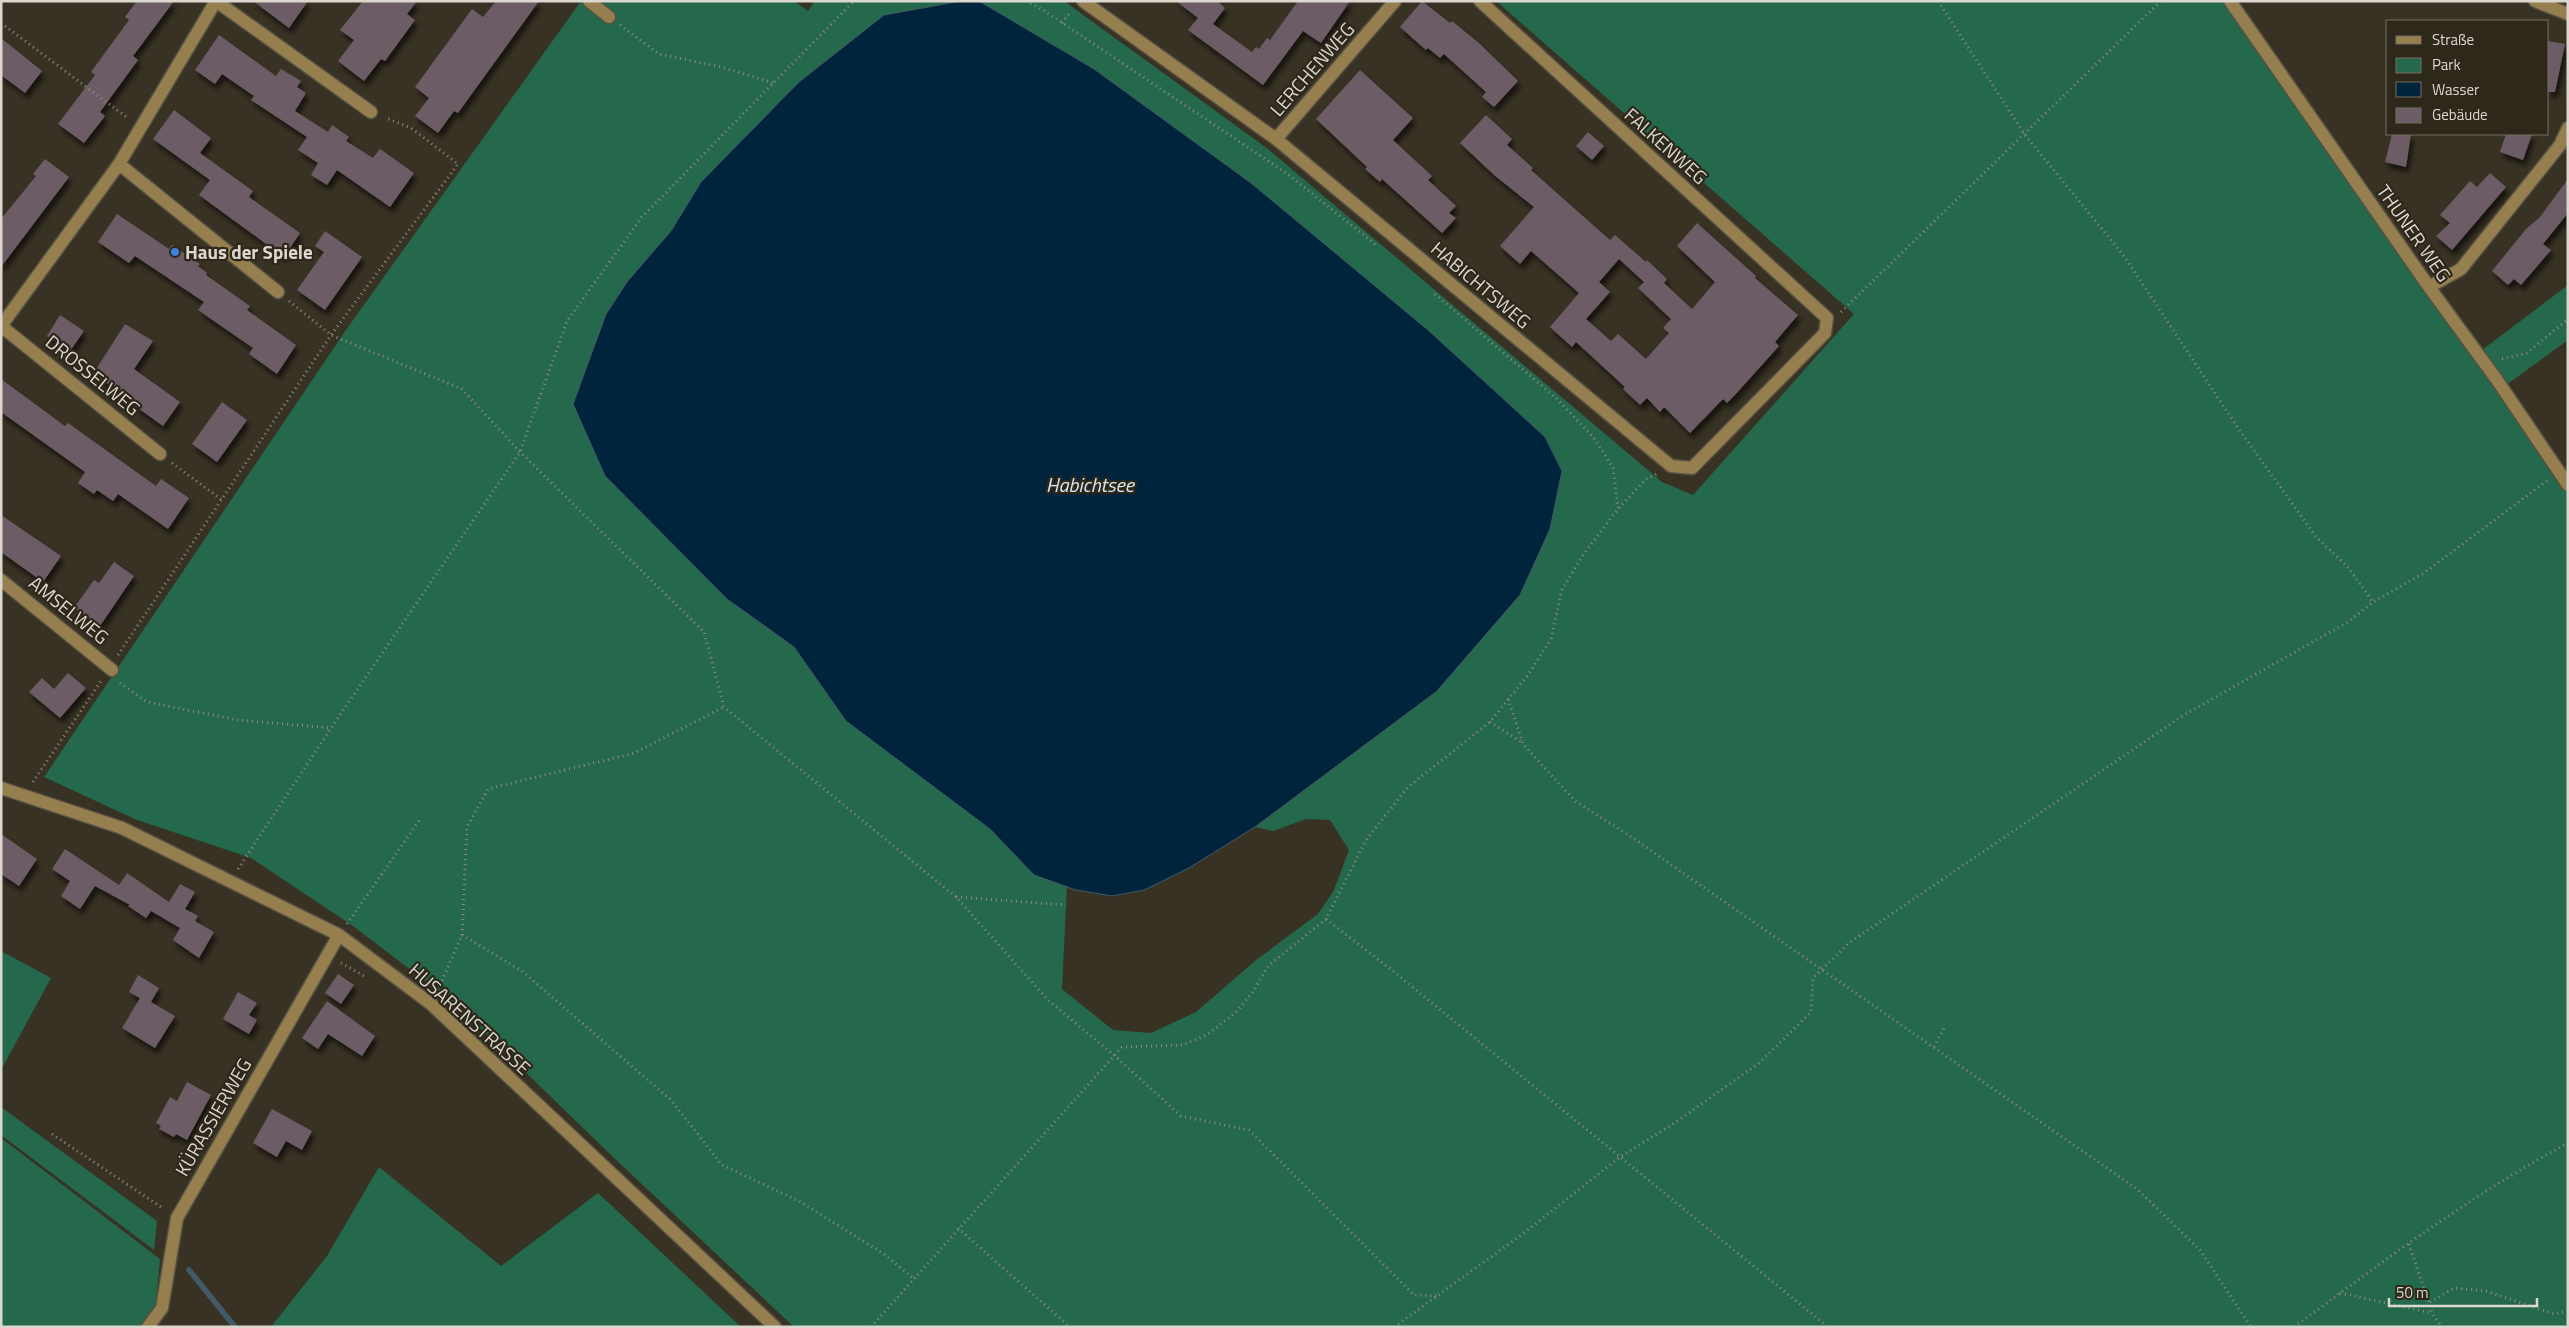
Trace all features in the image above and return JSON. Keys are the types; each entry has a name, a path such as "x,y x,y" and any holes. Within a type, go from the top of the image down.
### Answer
{"street":[{"name":"DROSSELWEG","path":"160,454 1,326 119,164 139,127 216,1 371,112"},
{"path":"590,1 609,17"},
{"name":"HABICHTSWEG","path":"1083,1 1276,140 1670,466"},
{"name":"LERCHENWEG","path":"1276,140 1395,1"},
{"name":"FALKENWEG","path":"1480,1 1827,318"},
{"name":"THUNER WEG","path":"2230,1 2429,287 2497,380 2568,485"},
{"path":"2535,1 2568,14"},
{"path":"2429,287 2461,269 2560,145 2568,128"},
{"path":"119,164 278,292"},
{"path":"1670,466 1692,468 1825,333 1827,318"},
{"name":"AMSELWEG","path":"1,580 111,668"},
{"name":"HUSARENSTRASSE","path":"1,788 122,828 339,934 431,1004 775,1327"},
{"name":"KÜRASSIERWEG","path":"148,1327 162,1308 177,1218 339,934"}],"path":[{"path":"231,880 331,728 520,452 567,321 642,217 854,1"},
{"path":"1026,1 1043,10 1289,175 1382,250"},
{"path":"1938,1 2025,135 2124,256 2236,426 2316,537 2347,566 2373,602"},
{"path":"1827,318 1836,316 2025,135 2161,1"},
{"path":"609,17 659,54 721,67 774,83"},
{"path":"1,23 139,127"},
{"path":"24,795 111,668 331,335 458,164 411,128 371,112"},
{"path":"1428,288 1556,398 1594,438 1612,468 1618,509"},
{"path":"278,292 331,335 462,389 520,452 704,632 724,707 956,897 1049,1001 1115,1056 1181,1116 1249,1130 1414,1295 1437,1296"},
{"path":"2497,380 2502,358 2527,353 2568,319"},
{"path":"160,454 222,500"},
{"path":"871,1327 1122,1046 1182,1045 1207,1035 1236,1012 1253,992 1268,966 1326,919 1366,840 1408,786 1490,722 1528,675 1551,639 1562,590 1583,555 1618,509 1646,479 1670,466"},
{"path":"1394,1327 1524,1233 1620,1157 1676,1122 1759,1063 1811,1012 1813,978 1848,943 2184,715 2348,622 2373,602 2424,573 2559,472"},
{"path":"111,668 118,682 147,702 238,720 331,728"},
{"path":"1508,698 1523,744"},
{"path":"431,1004 449,971 462,935 468,827 488,790 634,753 724,707"},
{"path":"1490,722 1523,744 1575,801 1630,836 2137,1189 2200,1250 2251,1327"},
{"path":"339,934 421,818"},
{"path":"956,897 1066,905"},
{"path":"1326,919 1393,971 1828,1327"},
{"path":"462,935 522,970 671,1100 722,1165 799,1201 884,1254 914,1279"},
{"path":"1934,1047 1946,1026"},
{"path":"52,1134 177,1218"},
{"path":"2294,1327 2409,1244 2533,1162 2568,1143"},
{"path":"958,1228 1070,1327"},
{"path":"2409,1244 2430,1302 2432,1313 2442,1327"},
{"path":"2430,1302 2454,1288 2486,1291 2554,1314 2568,1311"},
{"path":"2340,1293 2432,1313"}],"green space":[{"path":"581,1 794,1 808,11 815,1 961,1 884,15 799,82 702,182 671,231 627,282 606,314 727,599 794,647 846,721 990,829 1034,875 1067,886 1062,989 1113,1030 1151,1033 1196,1012 1256,960 1318,914 1334,890 1349,850 1330,820 1306,819 1273,831 1255,827 1437,691 1562,471 1545,437 1428,330 1251,183 1094,69 979,1 1064,1 1268,149 1662,482 1693,495 1854,314 1496,1 2227,1 2478,353 2568,285 2568,340 2502,388 2568,487 2568,1327 794,1327 612,1156 454,1003 353,926 251,858 137,820 44,777 346,330"},
{"path":"1,951 51,978 1,1070"},
{"path":"1,1107 157,1221 154,1250 1,1135"},
{"path":"1,1138 160,1259 156,1303 140,1327 1,1327"},
{"path":"379,1167 501,1266 598,1193 741,1327 271,1327 327,1256"}],"water":[{"name":"Habichtsee","path":"961,1 979,1 1094,69 1251,183 1428,330 1545,437 1562,471 1550,529 1520,595 1437,691 1255,827 1189,868 1144,890 1112,896 1076,890 1034,875 990,829 846,721 794,647 727,599 605,476 573,404 606,314 627,282 671,231 701,182 799,82 884,15"}],"building":[{"path":"137,1 174,1 133,56 138,60 100,112 105,116 84,143 58,124 95,75 91,72 129,20 125,17"},
{"path":"253,1 308,1 289,28"},
{"path":"363,1 417,1 407,14 415,20 385,61 381,59 364,81 338,61 354,40 340,30"},
{"path":"496,1 539,1 458,113 454,111 438,133 415,116 429,98 415,87 472,9 483,17"},
{"path":"1176,1 1217,1 1225,8 1213,24 1252,52 1256,47 1259,49 1267,38 1270,40 1298,1 1350,1 1321,43 1303,31 1263,85 1188,30 1198,18"},
{"path":"1422,1 1450,23 1452,21 1480,44 1518,81 1494,107 1482,97 1486,92 1444,54 1440,58 1428,48 1426,50 1400,27"},
{"path":"219,35 276,76 281,69 301,81 297,87 306,93 295,111 328,132 332,125 349,137 346,141 373,158 380,149 414,173 390,207 337,170 327,185 311,175 318,163 298,150 307,137 251,100 254,96 222,74 215,84 195,70"},
{"path":"1,38 42,71 25,93 1,75"},
{"path":"2549,41 2565,44 2555,92 2549,92"},
{"path":"1360,70 1413,118 1393,140 1432,176 1428,180 1456,206 1449,213 1456,218 1442,233 1382,179 1380,182 1365,169 1367,167 1316,119"},
{"path":"174,110 211,138 200,153 253,191 249,197 300,233 284,257 199,195 210,180 153,139"},
{"path":"1486,115 1512,139 1507,145 1533,168 1531,170 1610,240 1615,235 1646,262 1647,260 1667,279 1664,283 1692,309 1715,282 1677,246 1697,223 1756,276 1755,278 1798,315 1775,342 1779,346 1734,396 1727,403 1723,399 1690,433 1664,407 1660,412 1647,398 1640,405 1623,389 1625,387 1576,342 1572,347 1550,327 1579,293 1531,251 1520,264 1500,246 1534,207 1494,175 1460,143","holes":["1619,259 1644,282 1638,288 1671,319 1663,328 1669,333 1646,359 1618,334 1611,341 1586,319 1610,292 1599,282"]},
{"path":"1588,132 1604,146 1592,160 1576,146"},
{"path":"2392,135 2411,135 2406,167 2385,162"},
{"path":"2506,135 2532,135 2523,160 2500,152"},
{"path":"45,159 69,177 1,267 1,219 36,176 33,174"},
{"path":"2490,173 2506,187 2452,250 2436,236 2450,223 2440,215 2470,181 2477,187"},
{"path":"2568,179 2568,213 2543,244 2551,250 2521,285 2514,279 2508,285 2492,271 2526,229 2540,217"},
{"path":"117,214 169,249 172,245 200,264 198,266 207,273 206,275 250,306 247,310 296,345 277,374 249,354 253,348 198,310 204,302 135,256 129,263 98,242"},
{"path":"325,231 362,257 325,310 297,290 324,252 315,246"},
{"path":"60,315 84,331 70,351 47,336"},
{"path":"125,324 153,341 134,369 180,402 163,426 135,406 136,403 93,374"},
{"path":"1,379 65,426 68,423 156,486 161,479 189,498 168,529 118,494 113,501 97,490 94,494 78,483 85,472 1,412"},
{"path":"222,402 247,420 217,462 192,444"},
{"path":"1,515 61,556 43,582 1,552"},
{"path":"114,562 134,576 100,626 74,608 94,580 99,583"},
{"path":"68,673 86,688 60,718 29,692 42,678 54,689"},
{"path":"1,834 37,859 19,886 1,874"},
{"path":"65,849 119,885 127,873 169,902 180,884 195,892 185,909 198,916 195,921 214,932 199,958 173,940 180,928 151,911 146,918 128,906 130,905 95,886 80,909 61,896 70,881 52,869"},
{"path":"338,974 354,985 341,1004 325,993"},
{"path":"138,975 159,988 151,1002 175,1016 155,1048 122,1028 140,998 129,992"},
{"path":"238,992 257,1003 249,1015 257,1020 249,1034 223,1019"},
{"path":"327,1001 375,1036 362,1056 328,1034 318,1049 302,1038"},
{"path":"187,1082 211,1095 187,1140 176,1134 174,1137 159,1129 161,1126 156,1123 170,1097 177,1101"},
{"path":"272,1109 312,1131 302,1150 286,1141 277,1157 253,1143"}],"waterway":[{"path":"189,1270 235,1327"}],"place":[{"name":"Haus der Spiele","path":"175,252"}]}
